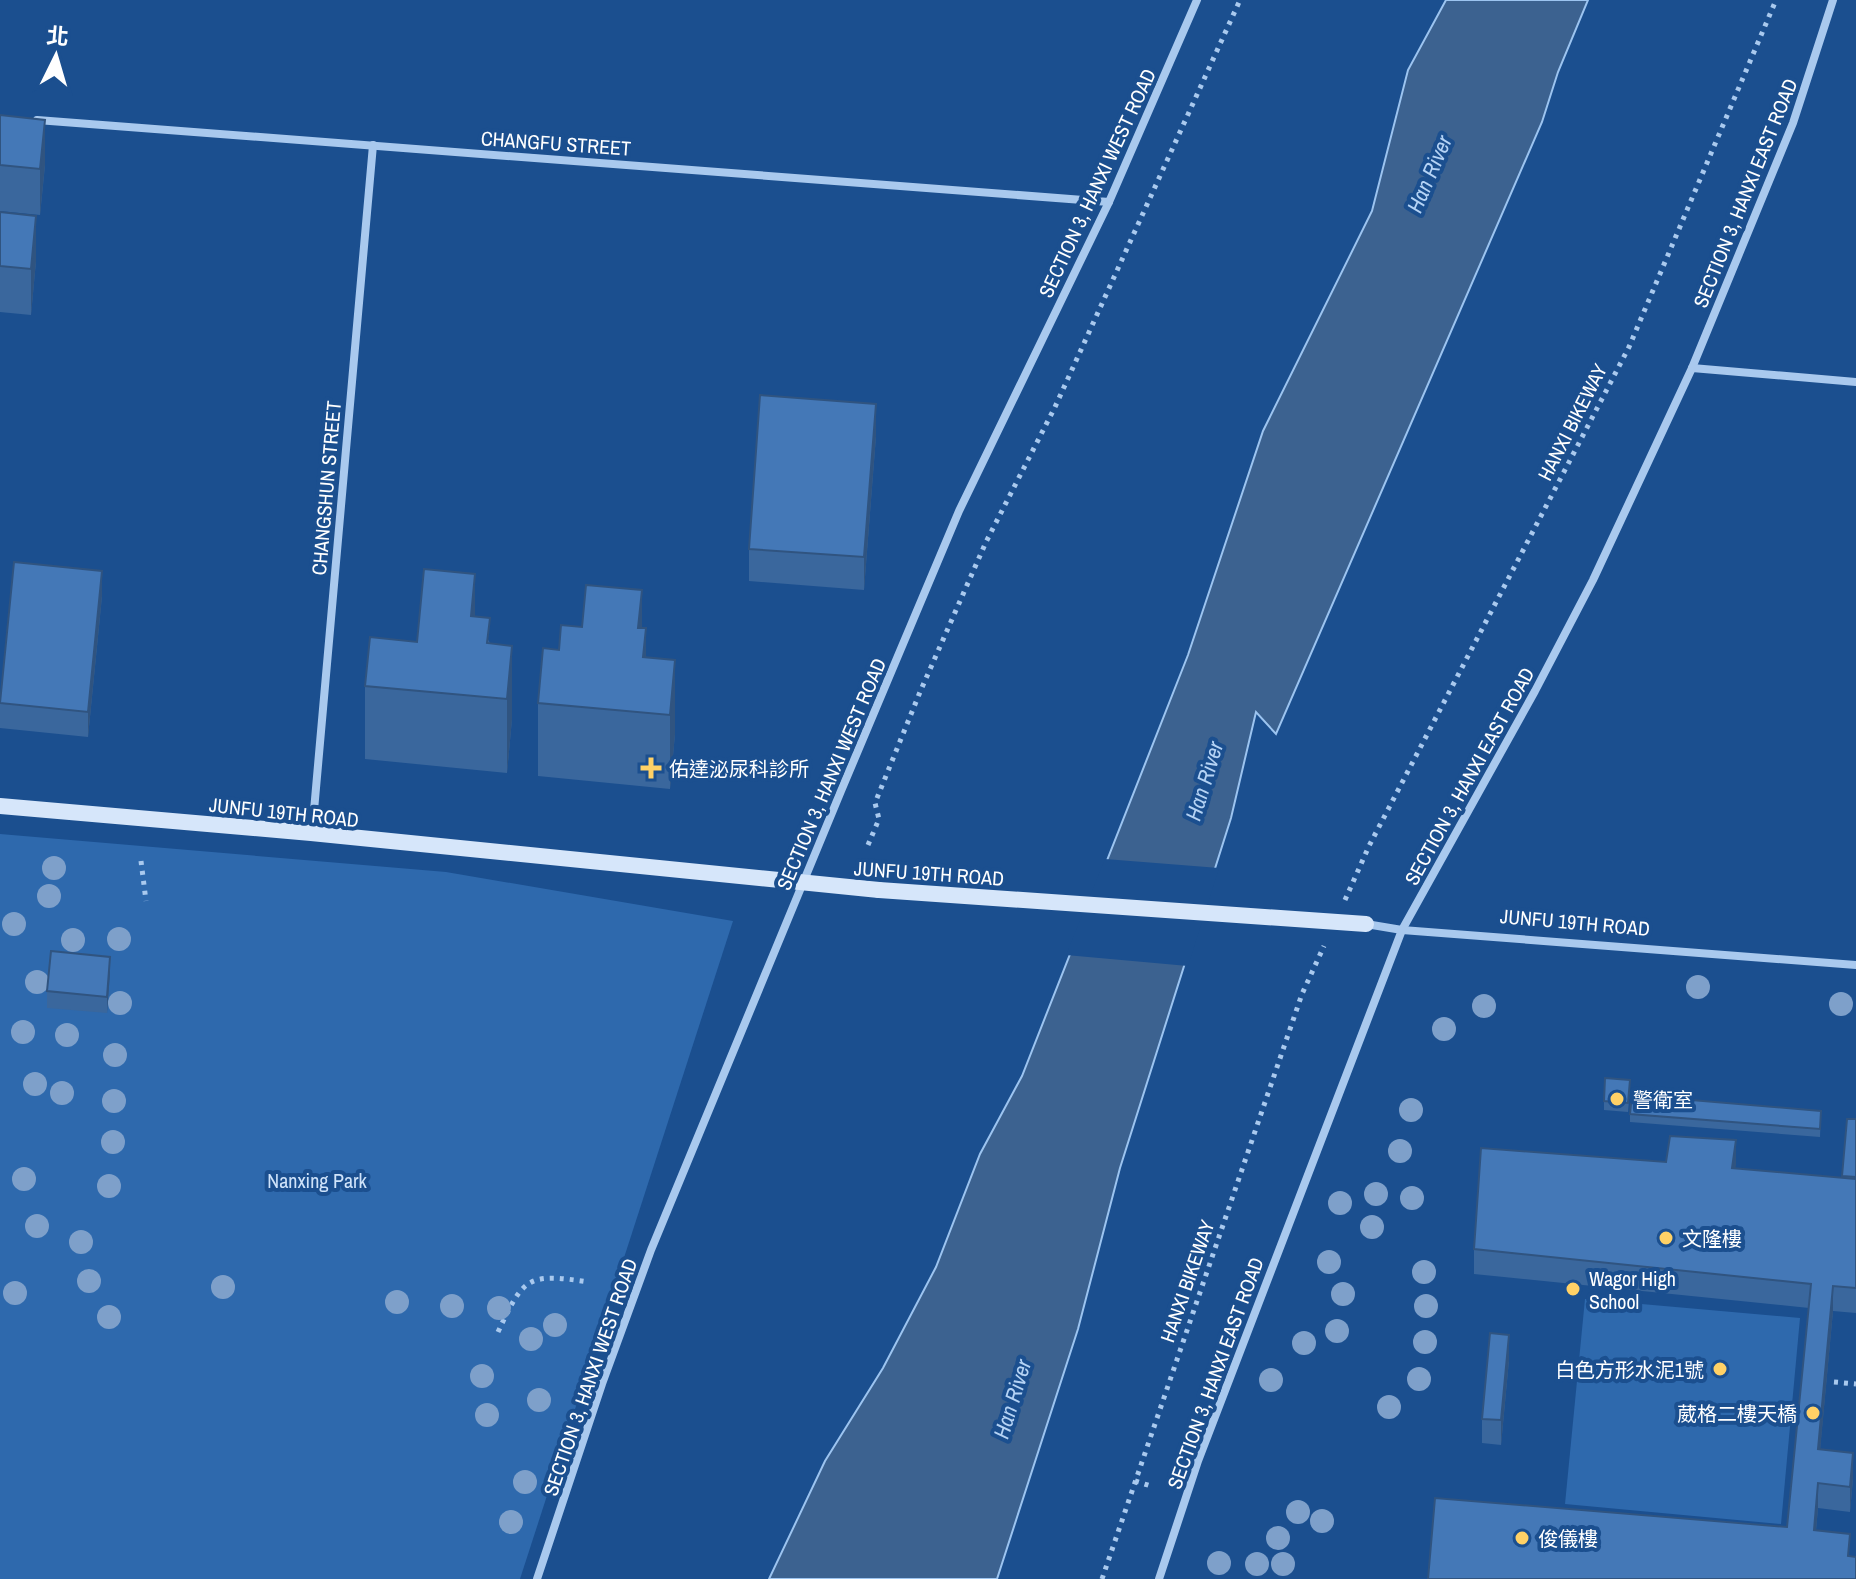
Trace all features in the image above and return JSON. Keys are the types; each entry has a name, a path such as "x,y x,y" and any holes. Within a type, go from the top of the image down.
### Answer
{"street":[{"name":"SECTION 3, HANXI WEST ROAD","path":"537,1579 602,1384 651,1250 803,883 959,511 1109,202 1197,0"},
{"name":"SECTION 3, HANXI EAST ROAD","path":"1159,1579 1198,1461 1402,930 1593,580 1692,368 1793,123 1833,0"},
{"name":"CHANGFU STREET","path":"31,119 1109,202"},
{"name":"CHANGSHUN STREET","path":"311,833 373,145"},
{"path":"1692,368 1856,382"},
{"name":"JUNFU 19TH ROAD","path":"0,806 311,833 879,890 1366,924 1402,930 1856,965"}],"path":[{"path":"868,845 879,819 875,803 986,542 1055,407 1240,0"},
{"name":"HANXI BIKEWAY","path":"1369,846 1629,347 1776,0"},
{"path":"141,861 146,901"},
{"name":"HANXI BIKEWAY","path":"1102,1579 1302,994"},
{"path":"498,1332 522,1287 536,1279 553,1277 589,1282"},
{"path":"1834,1382 1856,1384"},
{"path":"1135,1481 1154,1487"}],"green space":[{"name":"Nanxing Park","path":"0,834 446,872 733,921 520,1579 0,1579"},
{"path":"1585,1299 1800,1318 1781,1524 1565,1504"}],"water":[{"name":"Han River","path":"1446,0 1588,0 1558,72 1542,122 1276,734 1256,712 1231,818 1120,1168 1078,1329 997,1579 769,1579 825,1461 883,1368 936,1267 980,1154 1022,1076 1188,655 1263,431 1372,211 1408,70"}],"pier":[{"path":"1105,859 1219,868 1188,966 1066,955"}],"building":[{"path":"0,115 45,120 40,169 0,165"},
{"path":"0,212 36,216 31,269 0,266"},
{"path":"760,395 876,404 864,557 749,549"},
{"path":"14,562 102,571 88,712 0,703"},
{"path":"424,569 475,574 471,616 490,618 487,643 512,646 507,699 365,686 370,637 417,642"},
{"path":"586,585 642,590 638,628 646,628 643,657 675,660 670,715 538,703 543,648 559,650 561,625 582,627"},
{"path":"51,951 110,957 107,997 47,991"},
{"name":"警衛室","path":"1605,1078 1630,1080 1628,1103 1604,1101"},
{"path":"1632,1095 1821,1111 1820,1129 1630,1114"},
{"path":"1847,1119 1856,1119 1856,1177 1842,1176"},
{"path":"1670,1136 1736,1140 1732,1168 1856,1179 1856,1288 1833,1286 1818,1449 1853,1453 1850,1487 1818,1483 1814,1530 1850,1534 1848,1556 1856,1557 1856,1579 1428,1579 1435,1498 1787,1527 1811,1284 1474,1249 1481,1148 1666,1162"},
{"path":"1490,1333 1509,1335 1501,1420 1482,1419"}],"place":[{"name":"佑達泌尿科診所","path":"651,768"},
{"name":"警衛室","path":"1617,1099"},
{"name":"文隆樓","path":"1666,1238"},
{"name":"Wagor High School","path":"1573,1289"},
{"name":"白色方形水泥1號","path":"1720,1369"},
{"name":"葳格二樓天橋","path":"1813,1413"},
{"name":"俊儀樓","path":"1522,1538"}]}
